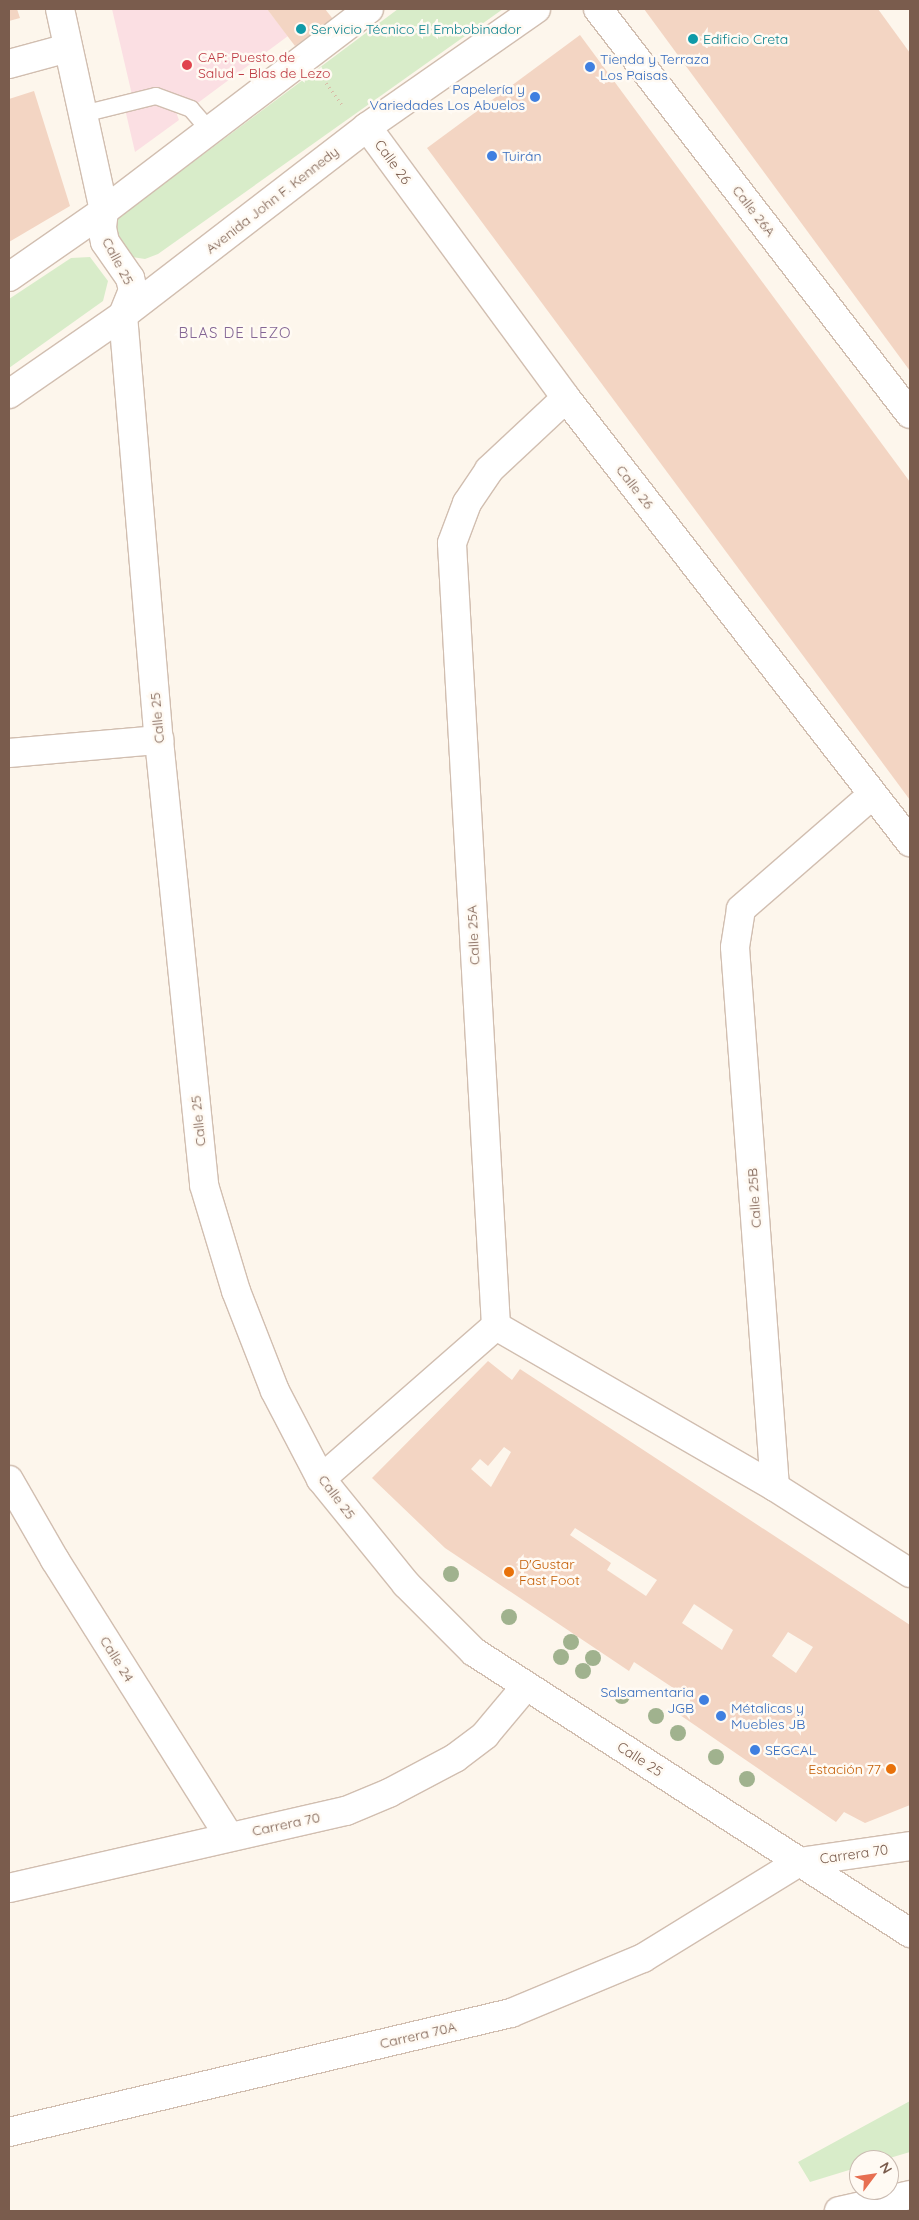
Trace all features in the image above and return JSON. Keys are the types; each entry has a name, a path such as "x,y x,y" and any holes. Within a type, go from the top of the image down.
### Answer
{"street":[{"name":"Calle 25","path":"60,9 104,211 102,228 105,242 130,278 133,290 123,315 159,740 204,1185 236,1291 275,1391 321,1479 406,1584 474,1652 910,1933"},
{"path":"9,277 104,211 370,9"},
{"name":"Avenida John F. Kennedy","path":"9,394 123,315 357,119 536,9"},
{"name":"Calle 26A","path":"598,9 910,414"},
{"path":"9,64 68,48"},
{"name":"Calle 26","path":"357,119 566,398 910,842"},
{"name":"Calle 25A","path":"496,1326 452,543 467,503 489,470 566,398"},
{"path":"9,753 159,740"},
{"name":"Calle 25B","path":"775,1487 735,947 741,909 872,795"},
{"path":"321,1479 496,1326 775,1487 910,1573"},
{"name":"Calle 24","path":"9,1480 55,1560 229,1836"},
{"name":"Carrera 70","path":"9,1888 229,1836 346,1811 421,1778 485,1735 526,1686"},
{"name":"Carrera 70","path":"799,1862 910,1846"},
{"name":"Carrera 70A","path":"9,2132 511,2013 643,1958 799,1862"},
{"path":"839,2211 910,2195"}],"lane":[{"path":"83,114 156,96 191,109 209,130"}],"path":[{"path":"320,75 357,119"}],"shaded area":[{"name":"CAP: Puesto de Salud ‒ Blas de Lezo","path":"112,9 267,9 288,36 195,105 174,107 179,120 135,152 125,109 132,95"}],"green space":[{"path":"398,9 503,9 158,254 145,259 132,257 116,231 118,218"},
{"path":"90,257 108,281 103,301 9,368 9,299 71,258"},
{"path":"910,2101 910,2152 899,2155 899,2150 849,2150 849,2170 810,2182 798,2162"}],"building":[{"path":"9,9 17,9 20,18 9,21"},
{"name":"Servicio Técnico El Embobinador","path":"267,9 325,9 333,19 295,46"},
{"path":"644,9 878,9 910,53 910,371"},
{"path":"580,35 910,482 910,800 427,148"},
{"path":"34,91 70,206 9,242 9,99"},
{"path":"488,1361 512,1380 520,1369 910,1625 910,1805 865,1823 844,1812 836,1822 680,1715 690,1699 634,1662 629,1671 445,1548 372,1478","holes":["504,1447 511,1452 491,1487 471,1469 480,1459 488,1466","575,1528 657,1580 646,1596 607,1570 611,1563 570,1535","694,1604 733,1630 722,1650 682,1623","788,1632 813,1647 796,1673 772,1656"]}],"place":[{"name":"Servicio Técnico El Embobinador","path":"301,29"},
{"name":"Edificio Creta","path":"693,39"},
{"name":"CAP: Puesto de Salud ‒ Blas de Lezo","path":"187,65"},
{"name":"Tienda y Terraza Los Paisas","path":"590,67"},
{"name":"Papelería y Variedades Los Abuelos","path":"535,97"},
{"name":"Tuirán","path":"492,156"},
{"name":"D'Gustar Fast Foot","path":"509,1572"},
{"name":"Salsamentaria JGB","path":"704,1700"},
{"name":"Métalicas y Muebles JB","path":"721,1716"},
{"name":"SEGCAL","path":"755,1750"},
{"name":"Estación 77","path":"891,1769"}],"district":[{"name":"BLAS DE LEZO","path":"235,333"}]}
